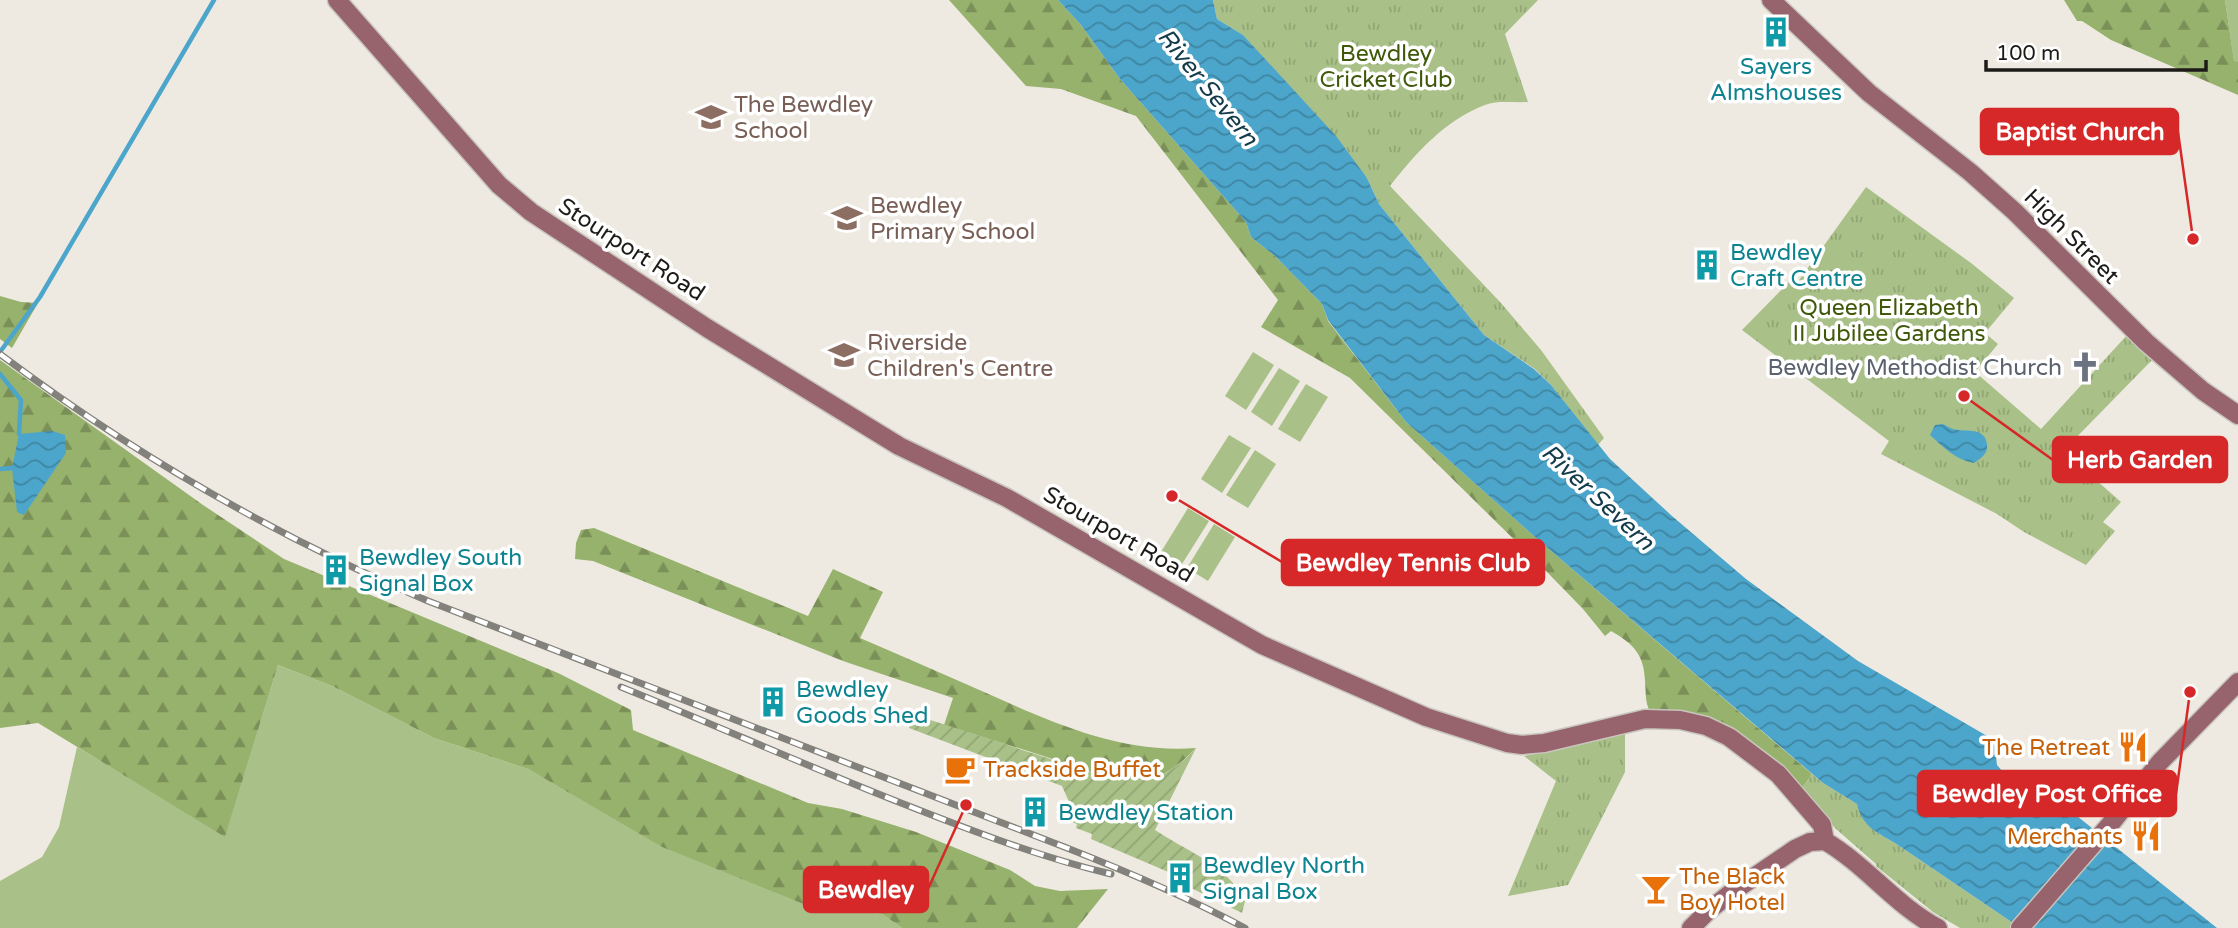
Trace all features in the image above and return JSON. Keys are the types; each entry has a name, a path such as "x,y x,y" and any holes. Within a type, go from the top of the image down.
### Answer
{"main road":[{"name":"Stourport Road","path":"337,0 499,185 531,212 707,328 899,446 1007,498 1262,645 1426,717 1507,743 1522,745 1544,743 1646,719 1670,719 1706,726 1729,737 1778,774 1822,825 1825,841 1848,856 1920,919 1938,928"},
{"name":"High Street","path":"1771,0 1869,93 1970,172 2015,212 2146,342 2203,391 2238,415"},
{"path":"2020,928 2115,819 2160,762 2238,682"},
{"path":"1691,928 1732,892 1784,856 1810,842 1825,841"}],"green space":[{"path":"949,0 1058,0 1081,25 1120,79 1246,222 1251,237 1275,256 1322,304 1328,321 1406,422 1544,545 1812,774 1800,791 1779,769 1649,710 1642,664 1632,646 1611,631 1605,636 1547,572 1350,378 1261,327 1278,300 1136,116 1061,89 1026,86"},
{"name":"Bewdley Cricket Club","path":"1213,0 1538,0 1505,34 1528,102 1490,103 1470,111 1420,150 1390,186 1501,303 1541,350 1604,438 1598,445 1551,385 1535,369 1484,335 1379,204 1367,178 1243,35 1217,19"},
{"path":"2064,0 2225,0 2234,61 2238,62 2238,95 2111,40 2082,21 2077,21"},
{"path":"2225,0 2238,0 2238,62 2234,62"},
{"name":"Queen Elizabeth II Jubilee Gardens","path":"1866,187 1971,263 2014,298 1985,333 1998,344 1975,372 2041,429 2128,334 2154,358 2063,451 2121,502 2103,522 2115,531 2086,565 2024,532 1997,514 1881,454 1889,441 1742,330 1791,280 1797,283"},
{"path":"0,296 38,303 12,348 0,339"},
{"path":"1253,352 1274,365 1246,410 1225,396"},
{"path":"0,360 203,505 284,559 558,673 631,710 633,730 808,803 842,809 916,832 1010,870 1035,886 1060,891 1108,889 1077,928 902,928 882,914 808,906 662,847 528,769 434,738 332,686 278,665 225,837 38,723 0,728"},
{"path":"1279,368 1300,381 1272,426 1251,412"},
{"path":"1306,384 1328,397 1300,442 1278,429"},
{"path":"1229,435 1251,448 1222,493 1201,479"},
{"path":"1255,450 1276,464 1248,508 1226,495"},
{"path":"1188,508 1209,521 1182,564 1161,552"},
{"path":"1214,524 1235,537 1208,581 1187,568"},
{"path":"594,528 808,616 833,569 883,592 860,638 1087,734 1141,746 1196,748 1182,762 1165,773 1152,777 1123,778 1079,768 944,725 953,698 843,661 593,561 575,559 576,543 581,530"},
{"path":"278,665 332,686 434,738 528,769 663,847 808,906 882,914 902,928 0,928 0,881 42,857 59,827 77,747 225,836"},
{"path":"914,715 1076,767 1123,778 1152,777 1165,773 1182,762 1196,748 1155,830 1205,860 1228,878 1245,901 1242,913 1185,885 1189,877 1175,870 1173,874 1091,839 1092,834 1076,828 1077,824 1070,821 1070,804 1062,786 909,728"},
{"path":"1625,730 1625,772 1568,885 1508,896 1556,781 1524,756 1578,745"},
{"path":"1812,774 1857,804 1876,832 2013,923 2010,928 1960,928 1933,912 1876,866 1800,791"}],"water":[{"name":"River Severn","path":"1058,0 1213,0 1217,19 1243,35 1336,136 1367,178 1379,204 1484,335 1534,369 1551,385 1610,459 1746,579 1858,661 1994,740 1997,765 2003,772 2022,772 2217,928 2025,928 2013,923 1871,828 1862,818 1857,804 1823,783 1544,545 1406,422 1328,320 1322,304 1275,256 1251,237 1246,222 1120,79 1081,25"},
{"path":"1943,424 1981,433 1986,440 1985,453 1974,463 1950,453 1930,435 1935,425"},
{"path":"52,431 65,435 66,453 24,515 17,512 12,468 19,434"}],"waterway":[{"path":"0,352 40,297 214,0"},
{"path":"0,374 21,400 19,434"},
{"path":"0,469 12,468"}],"railway":[{"path":"0,354 101,426 206,491 371,576 428,601 1090,857 1179,895 1245,928"},
{"path":"621,687 953,823 1031,851 1111,874"}],"place":[{"name":"Sayers Almshouses","path":"1776,32"},
{"name":"The Bewdley School","path":"711,117"},
{"name":"Bewdley Primary School","path":"847,218"},
{"name":"Baptist Church","path":"2193,239"},
{"name":"Bewdley Craft Centre","path":"1707,265"},
{"name":"Riverside Children's Centre","path":"844,355"},
{"name":"Bewdley Methodist Church","path":"2085,367"},
{"name":"Herb Garden","path":"1964,396"},
{"name":"Bewdley Tennis Club","path":"1172,496"},
{"name":"Bewdley South Signal Box","path":"336,570"},
{"name":"Bewdley Post Office","path":"2190,692"},
{"name":"Bewdley Goods Shed","path":"773,702"},
{"name":"The Retreat","path":"2133,747"},
{"name":"Trackside Buffet","path":"960,769"},
{"name":"Bewdley","path":"966,805"},
{"name":"Bewdley Station","path":"1035,812"},
{"name":"Merchants","path":"2146,836"},
{"name":"Bewdley North Signal Box","path":"1180,878"},
{"name":"The Black Boy Hotel","path":"1656,889"}]}
